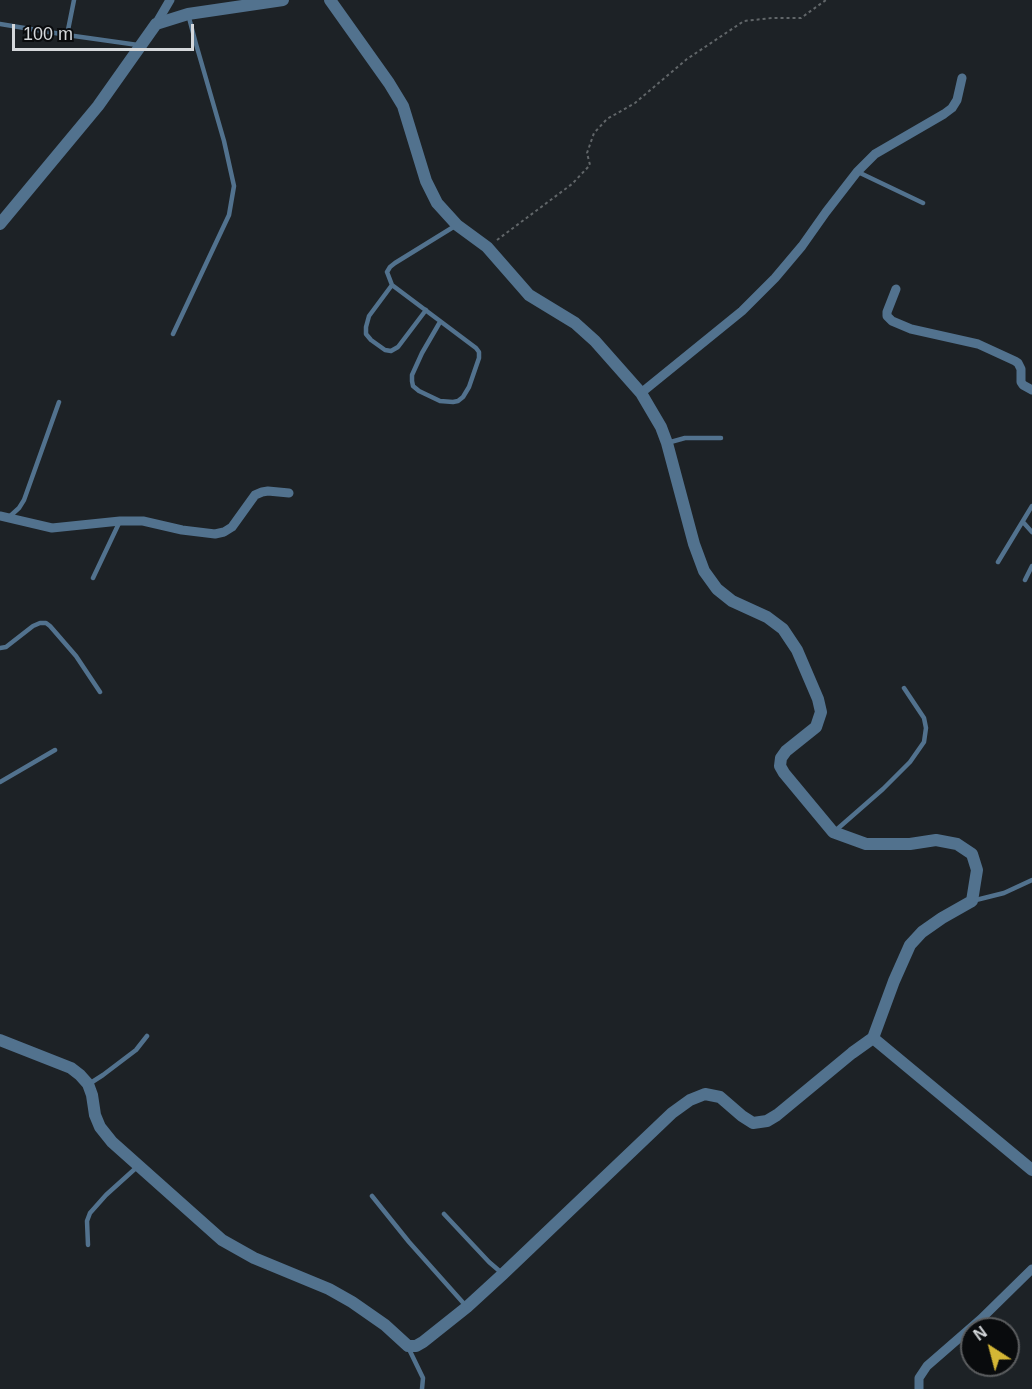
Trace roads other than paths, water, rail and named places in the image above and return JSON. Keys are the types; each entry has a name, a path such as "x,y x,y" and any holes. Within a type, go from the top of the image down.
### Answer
{"street":[{"path":"0,224 98,106 156,24 170,0"},
{"path":"156,24 188,14 283,0"},
{"path":"0,1040 71,1068 80,1075 88,1084 100,1127 112,1142 222,1240 254,1258 321,1285 352,1302 385,1325 408,1346 416,1346 467,1307 672,1113 690,1100 705,1094 720,1097 753,1123 767,1121 777,1115 873,1038 910,945 922,932 972,901 977,870 972,854 957,844 936,840 910,844 866,844 833,832 784,773 780,766 781,758 786,751 816,727 820,712 818,699 797,650 783,629 767,617 732,601 717,589 704,571 694,544 668,443 641,393 595,341 575,323 529,295 487,247 457,225 437,203 426,181 398,98 330,0"},
{"path":"641,393 735,317 775,278 857,172 875,154 952,108 957,100 962,78"},
{"path":"896,289 887,312 887,316 892,321 911,329 978,344 1015,361 1020,366 1023,385 1032,390"},
{"path":"4,517 52,528 143,521 182,530 215,534 232,527 255,495 268,491 289,494"},
{"path":"873,1038 1032,1170"},
{"path":"919,1389 919,1378 927,1366 981,1319 1032,1269"}],"lane":[{"path":"67,35 74,0"},
{"path":"172,334 230,215 234,186 224,141 188,14"},
{"path":"0,24 141,45"},
{"path":"857,172 923,203"},
{"path":"440,322 422,352 411,381 418,391 440,401 453,402 464,397 470,387 478,358 476,348 392,285 387,272 390,267 457,225"},
{"path":"392,285 369,316 366,334 371,340 391,351 398,347 426,310"},
{"path":"4,517 19,508 24,500 59,402"},
{"path":"668,443 685,438 721,438"},
{"path":"998,562 1032,506"},
{"path":"93,578 120,521"},
{"path":"1023,522 1032,532"},
{"path":"1026,580 1032,566"},
{"path":"0,648 6,647 33,626 46,623 76,656 100,692"},
{"path":"833,832 883,789 910,762 924,742 926,728 924,718 904,688"},
{"path":"0,782 55,750"},
{"path":"972,901 1004,893 1032,880"},
{"path":"88,1084 136,1050 147,1036"},
{"path":"88,1245 87,1221 90,1212 139,1165"},
{"path":"372,1196 409,1242 467,1307"},
{"path":"444,1214 503,1274"},
{"path":"408,1346 423,1378 422,1389"}]}
